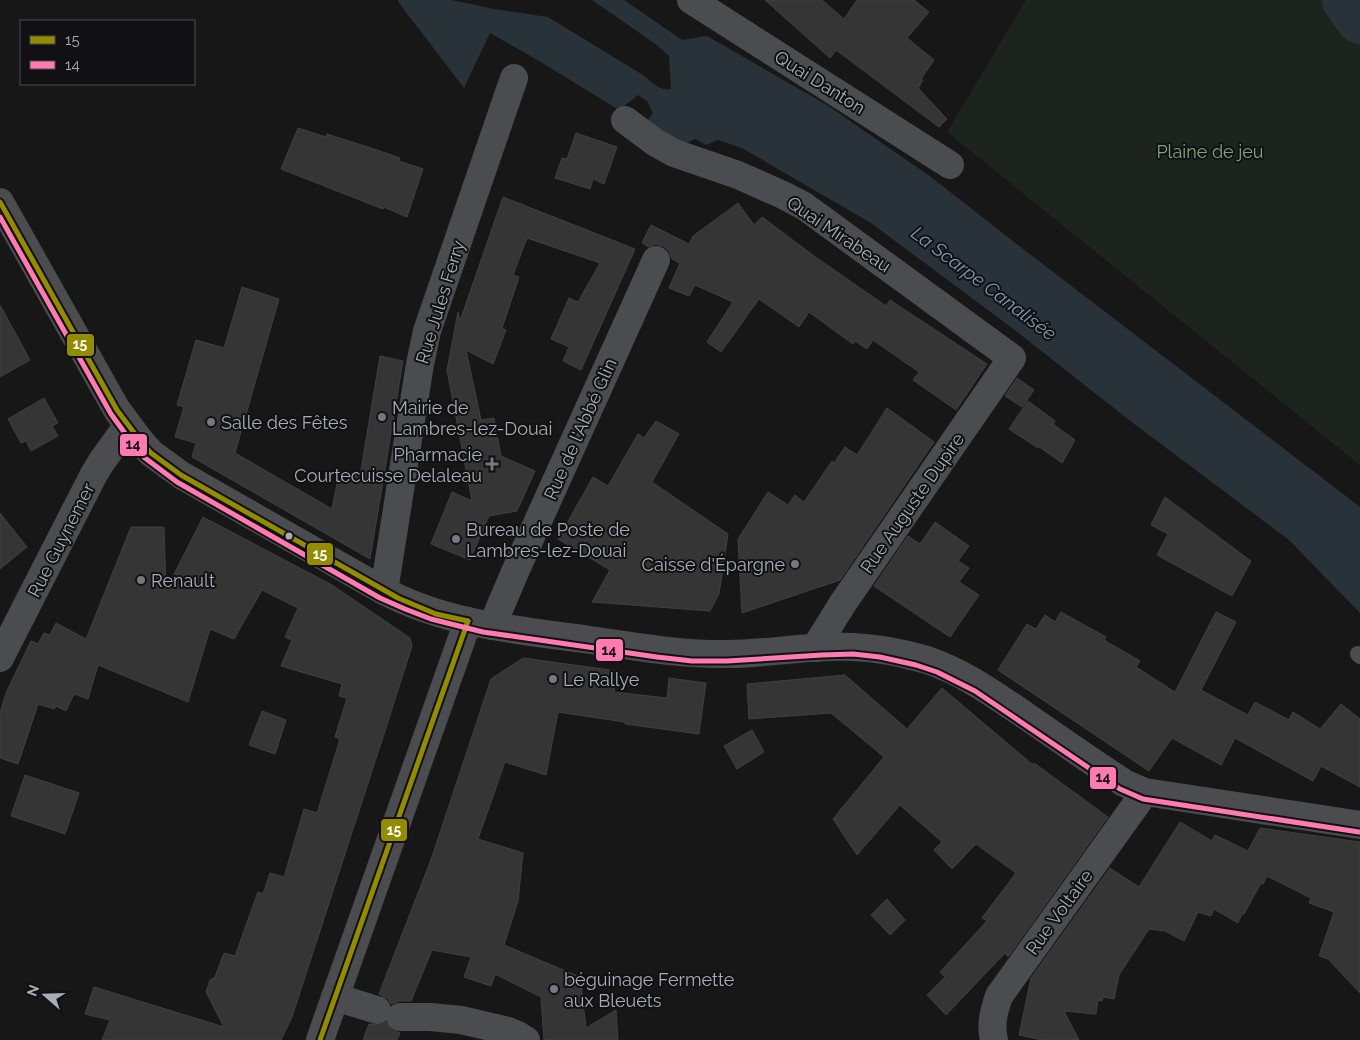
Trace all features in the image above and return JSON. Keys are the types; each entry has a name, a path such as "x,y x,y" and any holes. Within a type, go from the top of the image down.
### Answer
{"street":[{"name":"Quai Danton","path":"691,0 950,164"},
{"name":"Rue Jules Ferry","path":"384,591 420,364 427,331 514,78"},
{"name":"Quai Mirabeau","path":"625,120 656,143 674,152 738,175 804,206 1012,358"},
{"path":"0,202 106,392 128,425 151,453 181,475 410,604 480,624 694,654 729,654 851,646 883,650 917,658 967,678 1124,783 1145,792 1360,825"},
{"name":"Rue de l'Abbé Glin","path":"320,1040 480,624 515,572 656,260"},
{"name":"Rue Auguste Dupire","path":"815,648 843,603 1012,358"},
{"name":"Rue Guynemer","path":"0,658 94,474 128,425"},
{"name":"Rue Voltaire","path":"994,1040 992,1022 999,996 1145,792"},
{"path":"335,997 389,1014 461,1020 508,1031 526,1040"}],"green space":[{"name":"Plaine de jeu","path":"1026,0 1360,0 1360,465 947,132"}],"water":[{"name":"La Scarpe Canalisée","path":"398,0 452,0 494,9 548,17 643,75 656,85 663,89 671,89 669,56 657,45 592,0 624,0 682,40 707,36 827,105 931,177 1360,507 1360,613 1289,540 1133,423 1016,331 871,223 742,148 718,140 706,145 695,139 681,149 644,125 653,113 647,101 638,95 619,110 490,33 464,88"}],"building":[{"path":"765,0 822,0 844,19 857,0 914,0 929,12 907,38 934,60 921,79 923,80 918,88 947,119 939,127 836,50 830,58"},
{"path":"298,128 326,137 327,134 377,150 400,158 399,161 423,169 407,217 281,169"},
{"path":"576,133 617,147 604,184 593,179 590,189 555,178 562,158 567,159"},
{"path":"503,197 635,249 581,370 563,361 569,347 551,339 569,298 578,302 600,263 527,238 513,275 519,277 502,328 506,330 493,364 466,350 481,420 494,418 501,456 535,471 517,511 489,516 470,560 431,544 452,492 472,501 447,370 458,312 460,321"},
{"path":"738,203 754,225 762,217 886,306 890,300 987,364 956,410 913,380 919,372 873,340 867,349 855,341 853,344 809,312 799,327 759,299 721,352 707,342 733,302 695,285 689,296 669,288 680,263 672,259 669,251 663,246 655,244 649,247 642,243 651,225 689,244 693,236"},
{"name":"Salle des Fêtes","path":"242,287 279,299 235,453 332,509 339,473 360,476 380,356 403,361 370,559 192,457 196,443 175,437 184,407 177,405 196,340 224,348"},
{"path":"0,305 30,360 0,377"},
{"path":"1017,378 1034,390 1022,407 1005,396"},
{"path":"44,398 58,423 52,426 58,436 31,451 26,441 21,443 8,419"},
{"path":"1028,401 1055,421 1053,424 1075,440 1062,463 1009,429"},
{"path":"887,408 934,442 840,580 742,613 738,539 768,492 788,505 795,495 804,502 832,461 834,463 845,447 857,455"},
{"path":"656,421 679,434 652,482 728,534 719,594 710,611 592,602 610,570 558,539 593,477 608,486 638,434 644,438"},
{"path":"1165,497 1251,561 1232,596 1157,555 1168,534 1151,525"},
{"path":"0,513 27,547 0,569"},
{"path":"203,517 332,585 410,638 412,646 292,1017 281,1040 102,1040 110,1020 85,1014 94,987 224,1027 206,992 210,980 215,977 224,953 235,956 258,892 263,894 270,873 284,877 304,809 317,813 340,739 335,737 347,698 339,696 342,684 281,666 292,640 285,637 298,608 262,590 234,639 210,629 188,702 98,665 88,699 74,694 66,711 56,706 54,709 38,704 18,764 0,758 0,713 6,693 31,641 38,644 44,633 50,635 56,623 86,639 131,527 164,527 166,590"},
{"path":"935,522 969,546 958,561 969,568 959,582 979,595 950,637 874,586 908,536 920,544"},
{"path":"1061,612 1106,637 1104,640 1140,661 1136,667 1175,692 1216,612 1236,622 1201,690 1248,715 1255,702 1289,720 1293,712 1320,729 1341,704 1360,719 1360,787 1321,766 1313,781 1235,738 1221,765 1172,738 1149,771 998,670 1027,624 1036,629 1045,615 1055,622"},
{"path":"523,658 617,671 614,692 667,698 669,678 706,683 699,734 625,724 625,722 558,712 546,775 505,762 478,839 523,853 518,901 504,945 580,977 586,1028 616,1010 618,1040 544,1040 541,997 495,974 491,986 464,977 471,957 432,950 411,1001 400,1001 391,1004 388,999 379,994 432,857 491,679"},
{"path":"845,675 907,729 942,688 1033,765 1034,763 1108,817 1008,957 1005,953 946,1015 927,995 945,977 940,972 987,921 982,918 1016,873 976,844 952,869 934,850 942,842 900,805 857,855 833,819 884,757 831,713 749,719 747,684"},
{"path":"262,711 286,720 275,754 249,745"},
{"path":"752,730 764,752 737,769 724,746"},
{"path":"25,775 79,793 65,834 11,816"},
{"path":"1180,822 1212,841 1215,835 1248,851 1260,828 1360,842 1360,993 1328,959 1319,956 1334,912 1309,903 1311,898 1267,876 1238,923 1214,909 1211,916 1198,912 1184,941 1165,931 1149,929 1119,975 1114,999 1103,997 1102,1001 1098,1000 1096,1014 1064,1011 1079,1040 1042,1040 1019,1035 1031,978 1110,868 1139,887"},
{"path":"887,899 905,920 890,935 871,915"},
{"path":"386,1022 392,1030 400,1033 397,1040 363,1040 369,1024 380,1025"}],"waterway":[{"path":"1346,0 1360,20"}],"transit line":[{"name":"15","path":"0,202 117,410 151,453 181,475 398,598 436,614 468,621"},
{"name":"14","path":"0,217 111,414 145,458 177,482 380,598 431,619 483,632 657,657 692,661 727,661 853,654 880,657 916,665 937,672 975,691 1120,789 1143,799 1359,832"},
{"name":"15","path":"320,1040 468,621"}],"place":[{"name":"Mairie de Lambres-lez-Douai","path":"382,417"},
{"name":"Salle des Fêtes","path":"211,422"},
{"name":"Pharmacie Courtecuisse Delaleau","path":"492,464"},
{"name":"Bureau de Poste de Lambres-lez-Douai","path":"456,539"},
{"name":"Caisse d'Épargne","path":"795,564"},
{"name":"Renault","path":"141,580"},
{"name":"Le Rallye","path":"553,679"},
{"name":"béguinage Fermette aux Bleuets","path":"554,989"}]}
